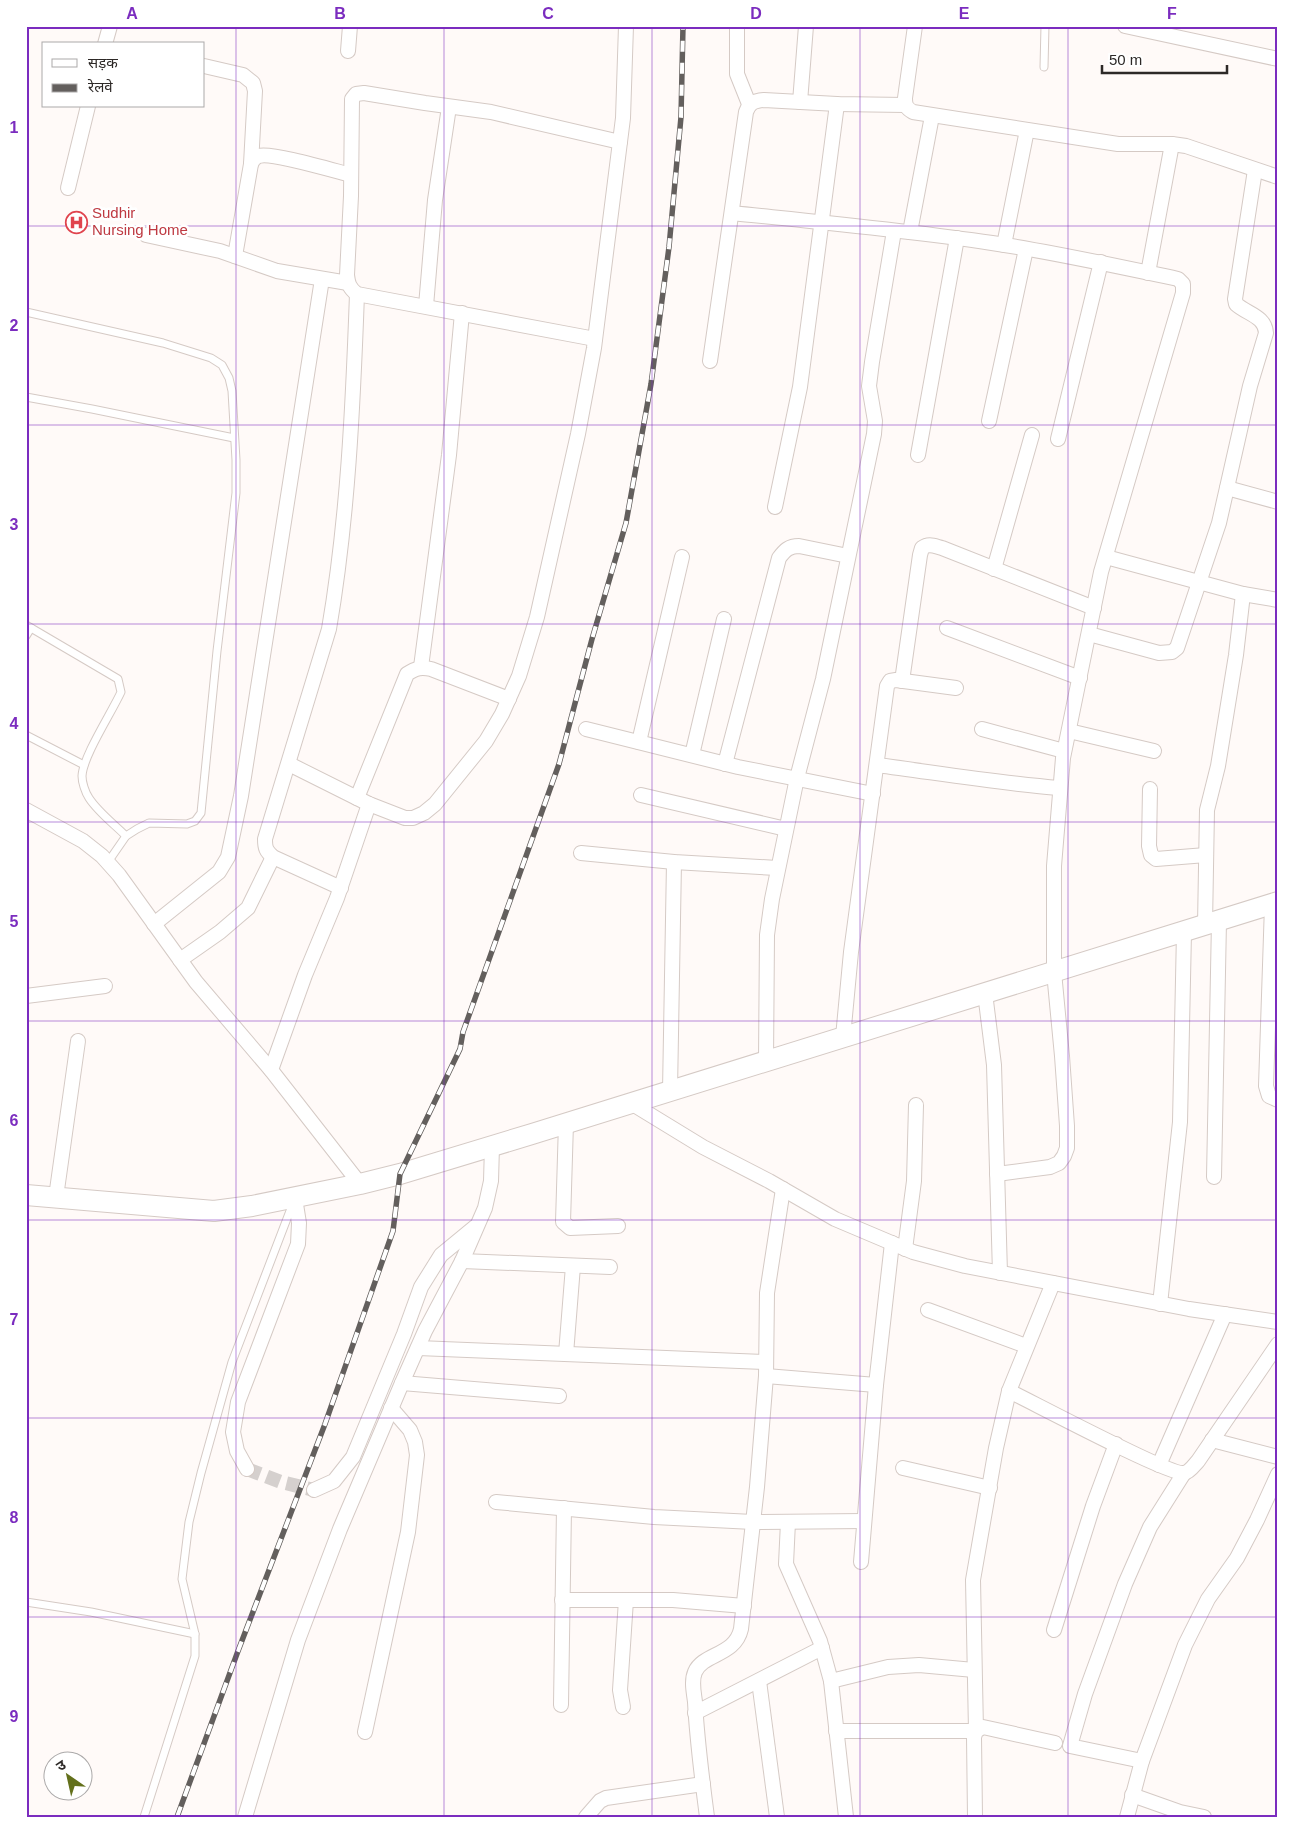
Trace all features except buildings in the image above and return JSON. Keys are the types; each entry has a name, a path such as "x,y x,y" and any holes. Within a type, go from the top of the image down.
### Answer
{"street":[{"path":"106,42 110,26"},
{"path":"348,51 350,26"},
{"path":"289,764 363,801 405,818 413,818 424,813 435,804 486,741 509,699 519,676 537,617 578,434 595,339 623,118 626,26"},
{"path":"710,361 746,112 749,104 737,74 737,26"},
{"path":"800,102 806,26"},
{"path":"905,105 916,26"},
{"path":"1126,26 1278,60"},
{"path":"205,66 242,75 252,83 255,91 251,164 235,256"},
{"path":"341,888 273,857 267,852 265,839 329,629 346,493 354,366 351,176 352,99 356,94 364,93 491,112 620,142"},
{"path":"749,104 764,100 905,105 914,112 932,116 1118,144 1172,144 1196,148 1278,177"},
{"path":"775,507 800,387 837,104"},
{"path":"426,306 435,200 449,107"},
{"path":"68,188 88,108"},
{"path":"910,232 932,116"},
{"path":"1004,245 1027,130"},
{"path":"1148,273 1172,144"},
{"path":"251,164 260,155 351,176"},
{"path":"1089,634 1159,653 1172,652 1177,648 1219,523 1250,386 1266,333 1262,320 1241,309 1236,304 1235,299 1255,170"},
{"path":"732,213 894,230 1004,245 1100,262 1178,279 1183,284 1183,293 1106,557 1064,751 1059,788 1054,866 1054,972 1062,1056 1067,1148 1059,1163 1050,1167 997,1174"},
{"path":"766,1061 767,935 777,868 797,778 823,679 874,434 875,421 869,386 894,230"},
{"path":"146,235 220,251 277,271 322,279 426,306 595,339"},
{"path":"918,455 957,238"},
{"path":"989,421 1026,249"},
{"path":"1058,439 1100,262"},
{"path":"154,924 219,872 228,857 242,787 322,279"},
{"path":"421,667 449,455 462,313"},
{"path":"994,568 1032,435"},
{"path":"1227,488 1278,502"},
{"path":"902,681 922,548 926,545 932,545 994,568 1094,608"},
{"path":"725,764 779,558 785,550 792,546 848,556"},
{"path":"1106,557 1198,583 1278,600"},
{"path":"639,742 682,558"},
{"path":"1214,1177 1215,1068 1218,1016 1206,855 1207,810 1218,766 1236,655 1243,594"},
{"path":"692,755 724,619"},
{"path":"947,628 1080,678"},
{"path":"271,1070 305,975 341,888 363,801 407,674 413,669 421,667 509,699"},
{"path":"843,1037 851,952 887,686 890,681 902,681 956,688"},
{"path":"586,728 725,764 872,794"},
{"path":"982,729 1064,751"},
{"path":"1069,731 1154,751"},
{"path":"877,765 984,778 1013,784 1059,788"},
{"path":"1150,789 1149,846 1151,855 1156,859 1206,855"},
{"path":"641,796 786,829"},
{"path":"26,810 83,841 120,875 196,982 271,1070 360,1184"},
{"path":"581,852 674,862 777,868"},
{"path":"180,960 220,932 248,908 273,857"},
{"path":"670,1091 674,862"},
{"path":"26,1195 214,1210 252,1206 360,1184 492,1146 1275,904 1266,1086 1269,1096 1278,1100"},
{"path":"1160,1304 1180,1122 1184,932"},
{"path":"26,996 105,986"},
{"path":"985,993 994,1065 1000,1273"},
{"path":"56,1197 78,1041"},
{"path":"631,1103 703,1147 783,1188 835,1219 905,1249 965,1266 1000,1273 1160,1304 1278,1322"},
{"path":"905,1249 913,1198 916,1104"},
{"path":"566,1123 563,1222 570,1228 618,1226"},
{"path":"245,1817 298,1640 340,1529 402,1383 462,1261 485,1208 491,1181 492,1146"},
{"path":"707,1817 693,1679 696,1670 733,1645 739,1637 753,1522 766,1376 768,1293 783,1188"},
{"path":"247,1469 238,1451 233,1432 238,1402 298,1244 299,1223 295,1198"},
{"path":"314,1490 334,1481 353,1457 404,1334 421,1287 441,1255 477,1225"},
{"path":"861,1562 876,1385 892,1243"},
{"path":"462,1261 610,1267"},
{"path":"566,1354 573,1266"},
{"path":"975,1817 974,1736 976,1731 973,1580 996,1448 1009,1391 1053,1283"},
{"path":"928,1310 1026,1346"},
{"path":"1159,1465 1225,1314"},
{"path":"1142,1761 1070,1746 1085,1694 1125,1584 1150,1527 1184,1473 1198,1461 1278,1344"},
{"path":"418,1348 766,1362"},
{"path":"766,1376 876,1385"},
{"path":"402,1383 559,1396"},
{"path":"1009,1391 1159,1465 1184,1473"},
{"path":"365,1732 408,1532 417,1455 415,1442 410,1430 391,1408"},
{"path":"1212,1440 1278,1457"},
{"path":"1054,1630 1093,1506 1116,1444"},
{"path":"903,1468 990,1488"},
{"path":"1127,1817 1142,1761 1185,1645 1208,1599 1237,1558 1278,1474"},
{"path":"496,1502 654,1517 753,1522 864,1521"},
{"path":"562,1705 564,1508"},
{"path":"788,1522 786,1564 822,1648 831,1681 846,1817"},
{"path":"562,1600 673,1600 744,1606"},
{"path":"623,1706 620,1690 626,1600"},
{"path":"695,1713 822,1648"},
{"path":"831,1681 888,1667 919,1665 974,1670"},
{"path":"758,1680 777,1817"},
{"path":"836,1731 976,1731 983,1727 1055,1743"},
{"path":"586,1817 606,1798 703,1784"},
{"path":"1132,1795 1180,1812 1204,1817"}],"lane":[{"path":"1044,67 1045,26"},
{"path":"26,312 163,343 211,358 222,365 229,378 232,391 236,493 217,651 201,813 196,822 187,824 149,823 126,836 108,862"},
{"path":"26,397 234,438"},
{"path":"26,636 29,626 118,679 121,692 84,766 82,776 89,798 126,836"},
{"path":"26,735 84,766"},
{"path":"144,1817 195,1656 195,1634 182,1579 191,1514 200,1473 232,1362 295,1198"},
{"path":"26,1602 91,1612 195,1634"}],"tunnel":[{"path":"247,1469 281,1482 314,1490"}],"railway":[{"path":"177,1817 325,1424 393,1231 400,1174 460,1049 463,1032 559,764 592,639 626,523 651,384 669,247 681,117 683,26"}],"place":[{"name":"Sudhir Nursing Home","path":"76,222"}]}
